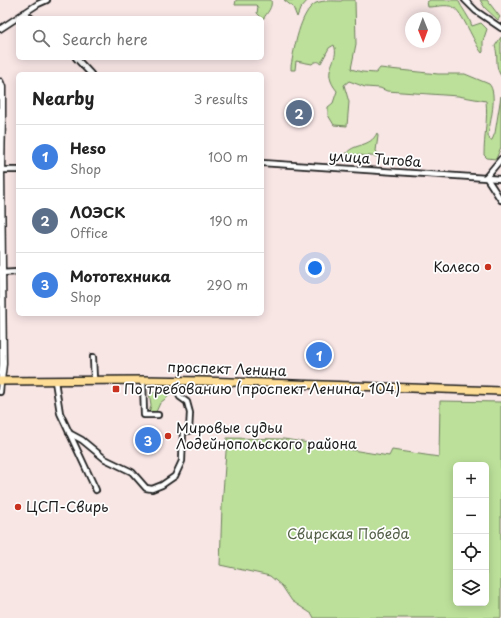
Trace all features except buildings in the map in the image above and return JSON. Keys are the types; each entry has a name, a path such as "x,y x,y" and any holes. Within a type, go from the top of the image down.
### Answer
{"main road":[{"name":"проспект Ленина","path":"1,381 176,380 501,391"}],"street":[{"path":"20,16 47,0"},
{"path":"465,0 476,12 501,28"},
{"path":"24,13 28,16"},
{"path":"0,29 16,18"},
{"path":"78,60 89,72"},
{"path":"0,82 2,87 0,170 3,364 0,392"},
{"path":"501,159 486,177 501,200"},
{"name":"улица Титова","path":"264,164 501,179"},
{"path":"0,170 16,170"},
{"path":"1,273 16,272"},
{"path":"93,357 94,380"},
{"path":"143,380 144,416 158,415"},
{"path":"69,433 82,440 105,459 132,472 146,488 152,489 162,485 175,476 182,461 183,432 189,431 190,413 187,402 177,391 176,380"},
{"path":"55,381 60,413 96,490"}],"green space":[{"path":"236,0 271,0 269,10 264,18 264,16 260,16 257,13 258,7 256,5 235,5"},
{"path":"284,0 308,0 300,9 297,17 293,7"},
{"path":"355,0 356,44 351,69 362,72 376,73 380,68 438,74 465,74 489,84 492,88 493,94 492,116 488,135 490,140 492,140 495,133 501,96 501,147 496,159 487,158 484,155 487,114 486,101 458,96 387,91 380,88 365,87 349,81 344,85 349,102 347,126 334,125 328,115 328,107 333,103 337,91 330,77 330,71 335,56 334,45 329,48 321,63 314,62 312,64 296,61 295,70 291,70 291,66 302,22 310,7 319,2"},
{"path":"430,0 458,0 472,26 481,23 487,29 483,41 482,53 457,10 453,7 447,6 428,7 427,2"},
{"path":"480,0 487,0 500,17 498,20 485,8"},
{"path":"501,37 501,76 497,65 495,46"},
{"path":"377,133 376,151 382,157 346,154 353,148 370,141"},
{"path":"149,392 171,392 169,396 160,403 156,412 149,413 151,405"},
{"name":"Свирская Победа","path":"440,401 501,402 501,618 314,618 312,614 292,601 282,586 270,576 220,565 227,438 284,439 389,456 392,450 439,457"}],"place":[{"name":"ЛОЭСК","path":"299,113"},
{"name":"Колесо","path":"488,267"},
{"name":"Heso","path":"319,355"},
{"name":"По требованию (проспект Ленина, 104)","path":"116,389"},
{"name":"Мировые судьи Лодейнопольского района","path":"168,436"},
{"name":"Мототехника","path":"148,440"},
{"name":"ЦСП-Свирь","path":"18,507"}]}
